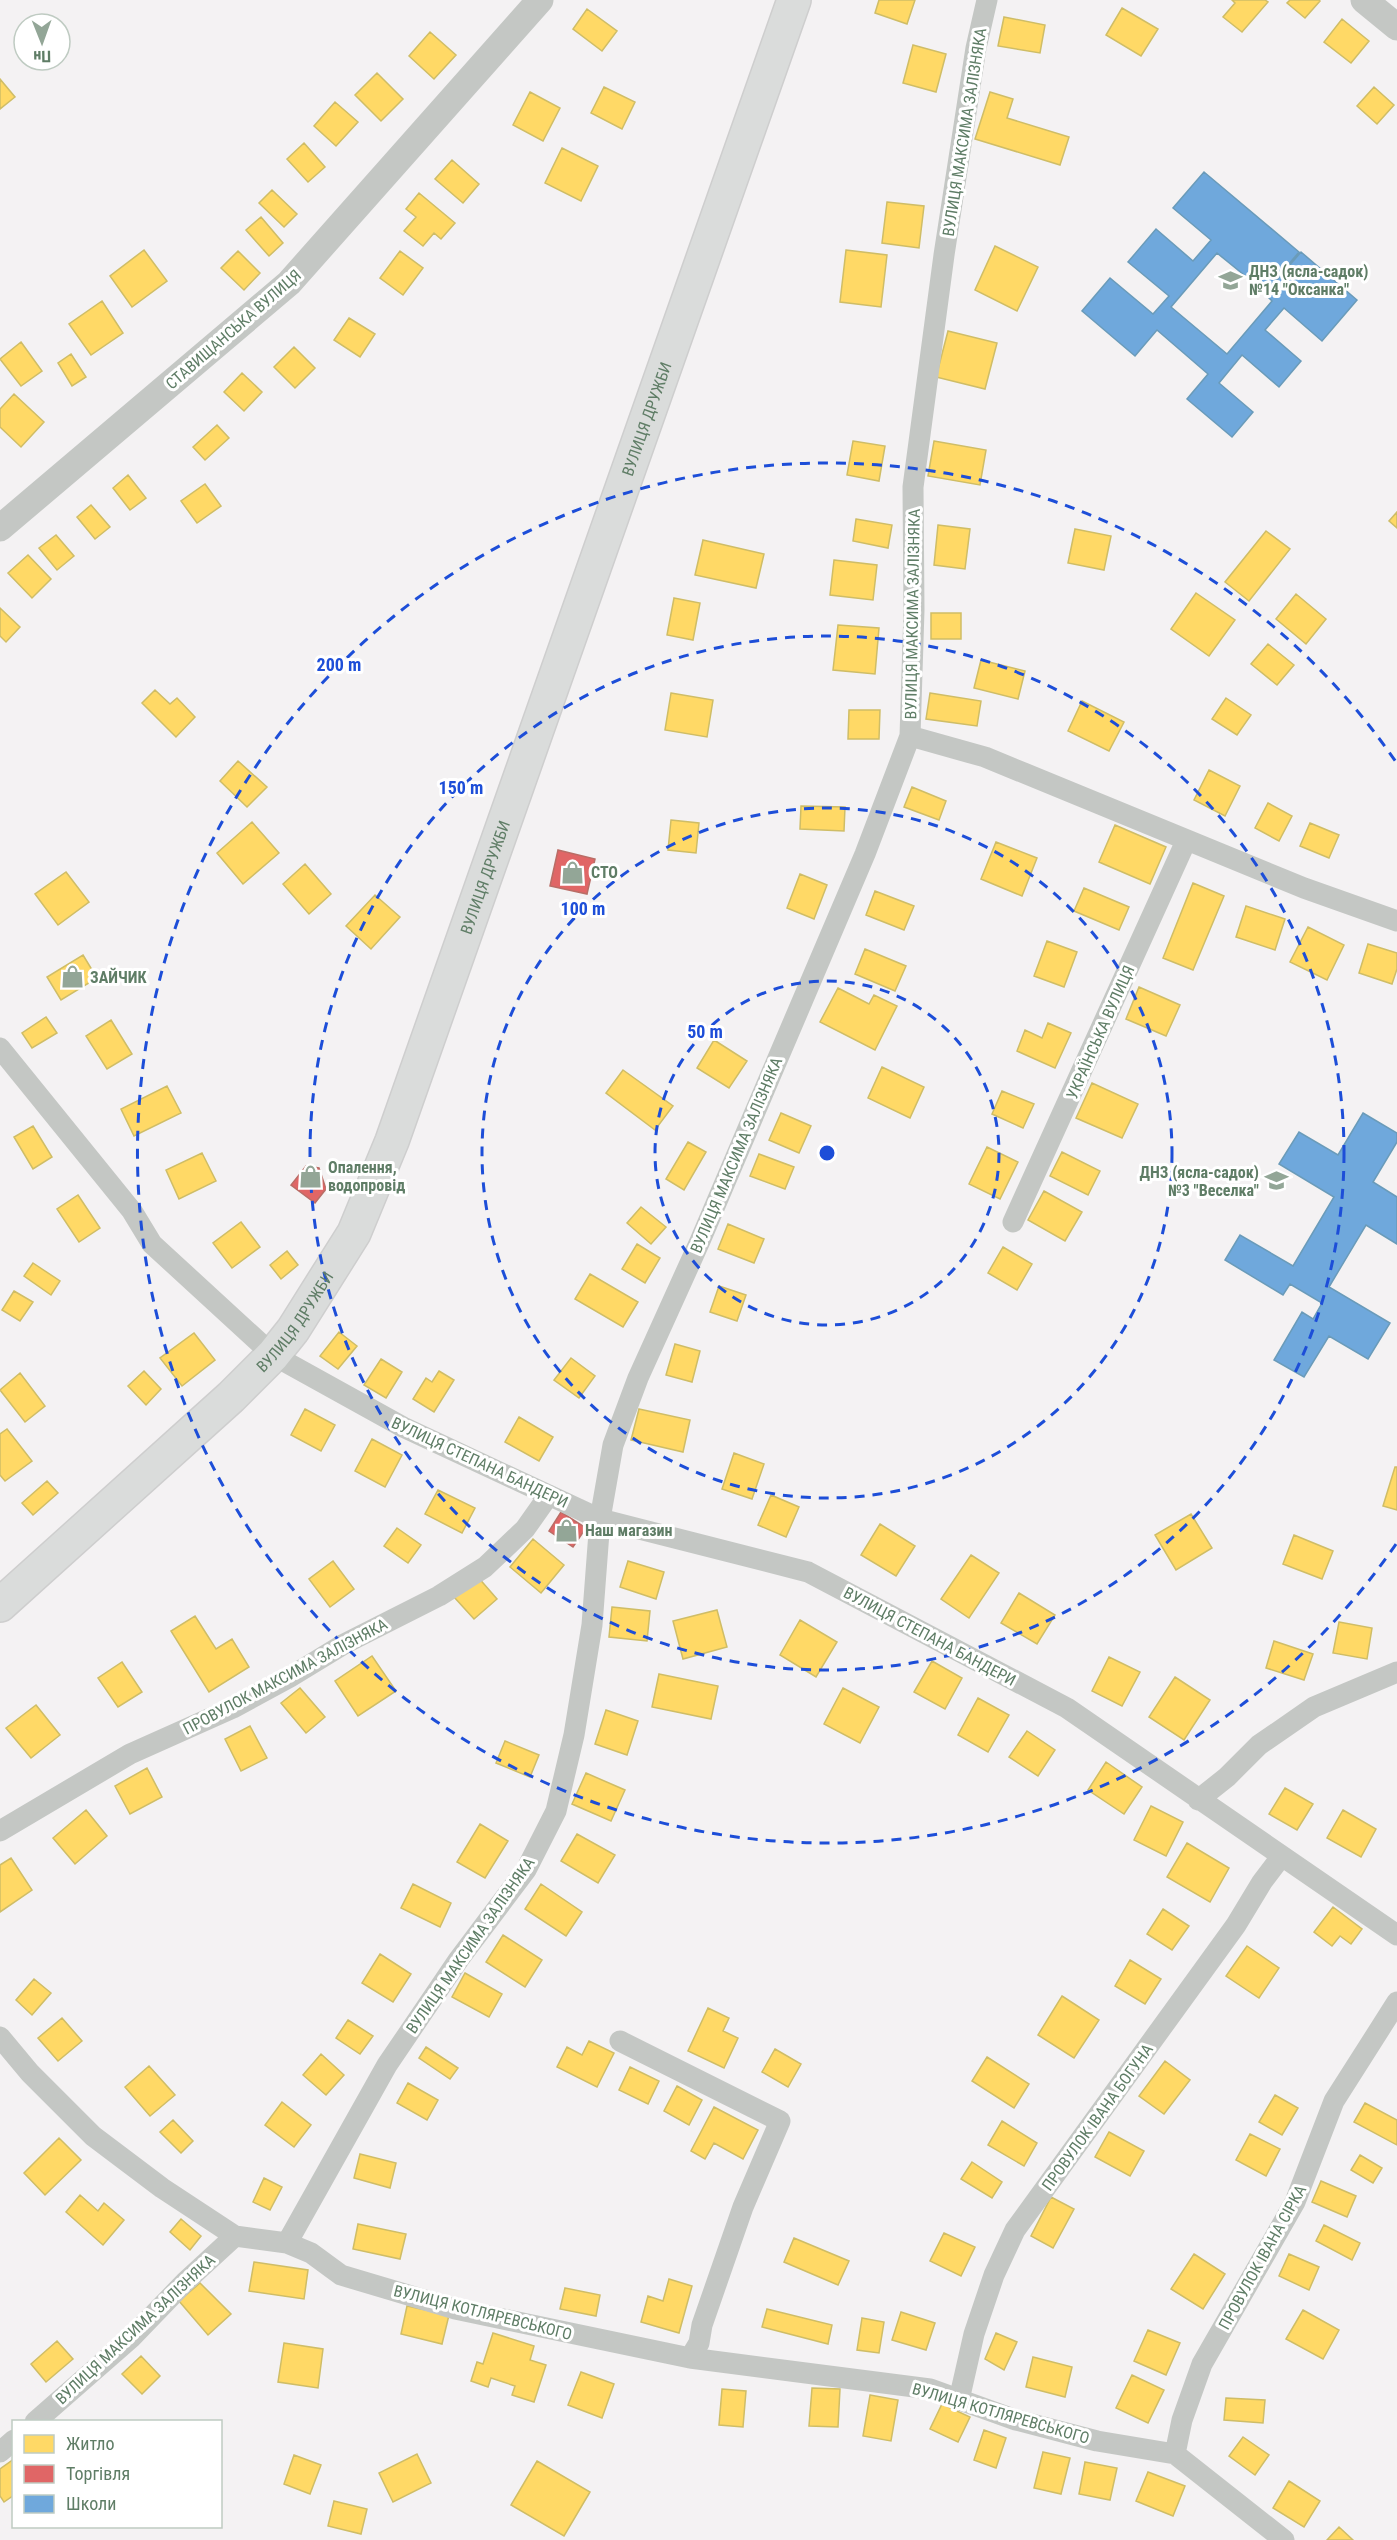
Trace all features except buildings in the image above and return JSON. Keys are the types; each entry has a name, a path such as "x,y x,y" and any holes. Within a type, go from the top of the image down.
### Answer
{"main road":[{"name":"ВУЛИЦЯ ДРУЖБИ","path":"0,1605 231,1397 273,1356 293,1330 354,1233 392,1141 794,0"}],"street":[{"name":"СТАВИЩАНСЬКА ВУЛИЦЯ","path":"0,528 289,283 540,0"},
{"name":"ВУЛИЦЯ МАКСИМА ЗАЛІЗНЯКА","path":"287,2243 387,2065 459,1959 526,1870 556,1811 574,1735 592,1625 600,1519 613,1446 638,1378 700,1241 866,854 910,736 914,610 913,487 944,255 976,48 987,0"},
{"path":"1364,0 1397,27"},
{"path":"910,736 985,757 1304,888 1397,921"},
{"name":"УКРАЇНСЬКА ВУЛИЦЯ","path":"1013,1222 1186,841"},
{"name":"ВУЛИЦЯ СТЕПАНА БАНДЕРИ","path":"0,1048 132,1211 152,1244 273,1356 403,1427 600,1519 808,1572 1067,1708 1397,1935"},
{"name":"ПРОВУЛОК МАКСИМА ЗАЛІЗНЯКА","path":"0,1831 62,1792 130,1754 233,1708 344,1644 439,1596 485,1567 525,1529 549,1495"},
{"path":"1198,1800 1227,1777 1259,1745 1314,1707 1397,1672"},
{"name":"ПРОВУЛОК ІВАНА БОГУНА","path":"959,2400 974,2334 994,2275 1015,2230 1236,1925 1262,1882 1281,1857"},
{"name":"ПРОВУЛОК ІВАНА СІРКА","path":"1175,2454 1182,2420 1202,2364 1295,2202 1335,2101 1397,2002"},
{"name":"ВУЛИЦЯ КОТЛЯРЕВСЬКОГО","path":"0,2037 30,2073 93,2136 162,2187 235,2236 287,2243 311,2253 341,2275 455,2309 690,2358 890,2382 930,2389 1016,2420 1097,2441 1175,2454 1284,2540"},
{"path":"620,2041 780,2121 743,2206 705,2314 699,2343 690,2358"},
{"name":"ВУЛИЦЯ МАКСИМА ЗАЛІЗНЯКА","path":"36,2420 132,2337 185,2282 235,2236"},
{"path":"0,2452 12,2442"}],"place":[{"name":"ДНЗ (ясла-садок) №14 \"Оксанка\"","path":"1231,280"},
{"name":"СТО","path":"573,872"},
{"name":"ЗАЙЧИК","path":"72,977"},
{"name":"Опалення, водопровід","path":"310,1176"},
{"name":"ДНЗ (ясла-садок) №3 \"Веселка\"","path":"1277,1181"},
{"name":"Наш магазин","path":"567,1530"}]}
